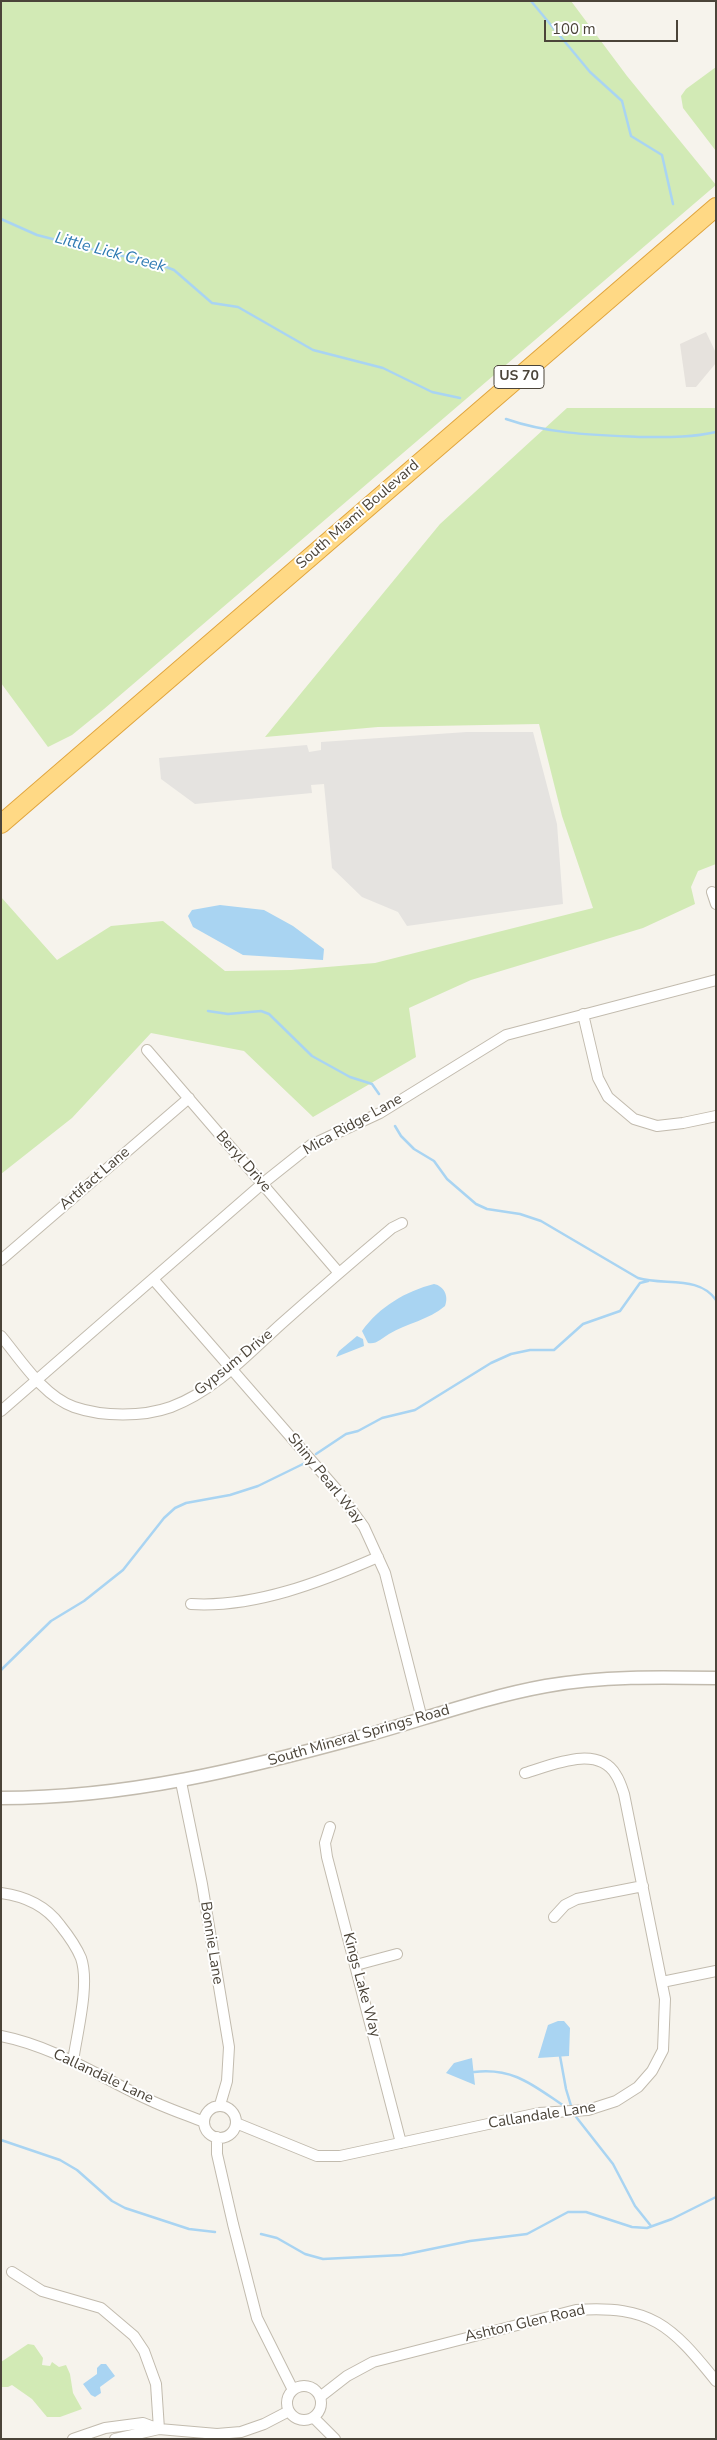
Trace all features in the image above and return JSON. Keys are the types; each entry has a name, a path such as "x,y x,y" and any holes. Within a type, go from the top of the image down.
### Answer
{"highway":[{"name":"South Miami Boulevard","path":"2,822 716,207"}],"street":[{"path":"712,892 716,904"},
{"name":"Mica Ridge Lane","path":"1,1411 262,1184 311,1145 380,1113 506,1035 716,980"},
{"path":"583,1014 598,1078 608,1097 634,1119 657,1126 716,1116"},
{"name":"Beryl Drive","path":"147,1050 339,1273"},
{"name":"Artifact Lane","path":"1,1260 188,1098"},
{"name":"Gypsum Drive","path":"1,1336 37,1379 53,1394 73,1407 124,1414 149,1412 171,1407 212,1385 339,1273 392,1228 402,1223"},
{"name":"Shiny Pearl Way","path":"154,1279 337,1490 364,1527 384,1574 422,1719"},
{"path":"191,1604 230,1603 272,1594 319,1580 378,1557"},
{"name":"South Mineral Springs Road","path":"1,1798 115,1791 181,1782 258,1764 524,1691 566,1683 637,1678 716,1678"},
{"name":"Callandale Lane","path":"236,2123 317,2156 340,2156 539,2113 588,2110 616,2101 638,2087 652,2071 664,2050 666,2008 624,1794 616,1774 602,1761 585,1758 525,1773"},
{"name":"Bonnie Lane","path":"181,1782 202,1884 229,2047 227,2081 220,2105"},
{"name":"Kings Lake Way","path":"330,1827 325,1843 327,1857 401,2143"},
{"path":"554,1916 565,1905 577,1900 643,1886"},
{"path":"1,1893 23,1896 54,1916 71,1939 81,1959 83,1986 73,2061"},
{"path":"356,1965 398,1954"},
{"path":"662,1982 716,1971"},
{"name":"Callandale Lane","path":"1,2036 22,2040 73,2061 144,2098 204,2122"},
{"path":"220,2105 234,2113 236,2123 232,2133 222,2138 208,2132 204,2122 207,2112 220,2105"},
{"path":"217,2137 217,2154 257,2318 293,2390"},
{"path":"12,2272 42,2291 101,2308 134,2336 144,2351 156,2384 159,2429"},
{"name":"Ashton Glen Road","path":"320,2397 347,2376 373,2362 576,2310 606,2308 633,2312 660,2323 690,2348 716,2381"},
{"path":"307,2386 312,2388 320,2397 320,2408 314,2418 303,2421 297,2420 288,2412 287,2400 293,2390 307,2386"},
{"path":"73,2439 89,2432 121,2424 143,2423 159,2429 218,2434 241,2432 264,2424 288,2412"},
{"path":"314,2418 335,2439"},
{"path":"115,2439 159,2429"}],"shaded area":[{"path":"706,332 716,353 716,363 696,387 686,387 680,344"},
{"path":"467,732 533,732 557,824 563,904 407,926 398,912 362,897 332,868 324,784 311,785 312,793 195,804 161,779 159,758 307,745 309,752 321,750 321,742"}],"green space":[{"path":"1,1 571,1 627,76 716,185 104,709 72,735 48,747 1,683"},
{"path":"716,67 716,151 683,108 681,96 686,89"},
{"path":"567,408 716,408 716,864 698,871 691,887 695,904 643,928 471,980 409,1008 416,1057 313,1117 244,1051 151,1033 72,1118 1,1174 1,897 57,960 111,926 163,921 225,971 291,970 375,963 593,908 562,816 539,724 378,727 265,737 440,524"},
{"path":"28,2344 34,2345 43,2358 42,2365 50,2366 52,2362 59,2367 66,2365 70,2374 73,2393 82,2409 60,2417 47,2417 32,2399 12,2385 2,2387 1,2362"}],"water":[{"path":"220,905 264,910 293,926 324,949 323,960 243,955 193,927 188,916 192,910"},
{"path":"434,1284 438,1285 445,1292 445,1306 432,1315 396,1330 376,1342 368,1343 362,1331 376,1315 403,1296"},
{"path":"357,1336 363,1339 364,1346 336,1357 339,1351"},
{"path":"564,2021 570,2028 569,2056 538,2058 548,2025"},
{"path":"472,2058 475,2085 446,2073 454,2063"},
{"path":"101,2364 106,2364 115,2376 100,2387 101,2393 95,2397 91,2395 83,2384 97,2374 97,2368"}],"waterway":[{"path":"531,1 590,72 622,101 631,136 662,155 673,204"},
{"name":"Little Lick Creek","path":"1,219 37,235 103,252 153,262 174,270 212,303 238,307 313,350 383,368 432,392 460,398"},
{"name":"Little Lick Creek","path":"506,419 539,428 572,433 678,437 716,432"},
{"path":"208,1011 228,1014 261,1011 269,1014 312,1056 350,1077 372,1084 379,1094"},
{"path":"395,1126 401,1136 414,1149 434,1161 447,1179 476,1204 487,1209 520,1214 541,1221 638,1278 691,1284 709,1292 716,1300"},
{"path":"316,1454 346,1434 358,1431 382,1418 415,1410 491,1363 511,1354 530,1350 554,1350 583,1324 620,1311 640,1283 648,1281"},
{"path":"1,1670 51,1621 84,1601 123,1570 164,1518 175,1508 186,1503 230,1495 258,1486 305,1463"},
{"path":"560,2056 572,2109"},
{"path":"474,2072 488,2071 501,2073 524,2080 567,2108"},
{"path":"573,2113 613,2164 635,2206 651,2226"},
{"path":"1,2140 60,2160 77,2170 112,2201 125,2208 189,2229 215,2232"},
{"path":"261,2234 277,2238 305,2254 323,2259 402,2255 470,2241 527,2234 568,2212 586,2212 632,2227 647,2228 672,2219 716,2197"}]}
